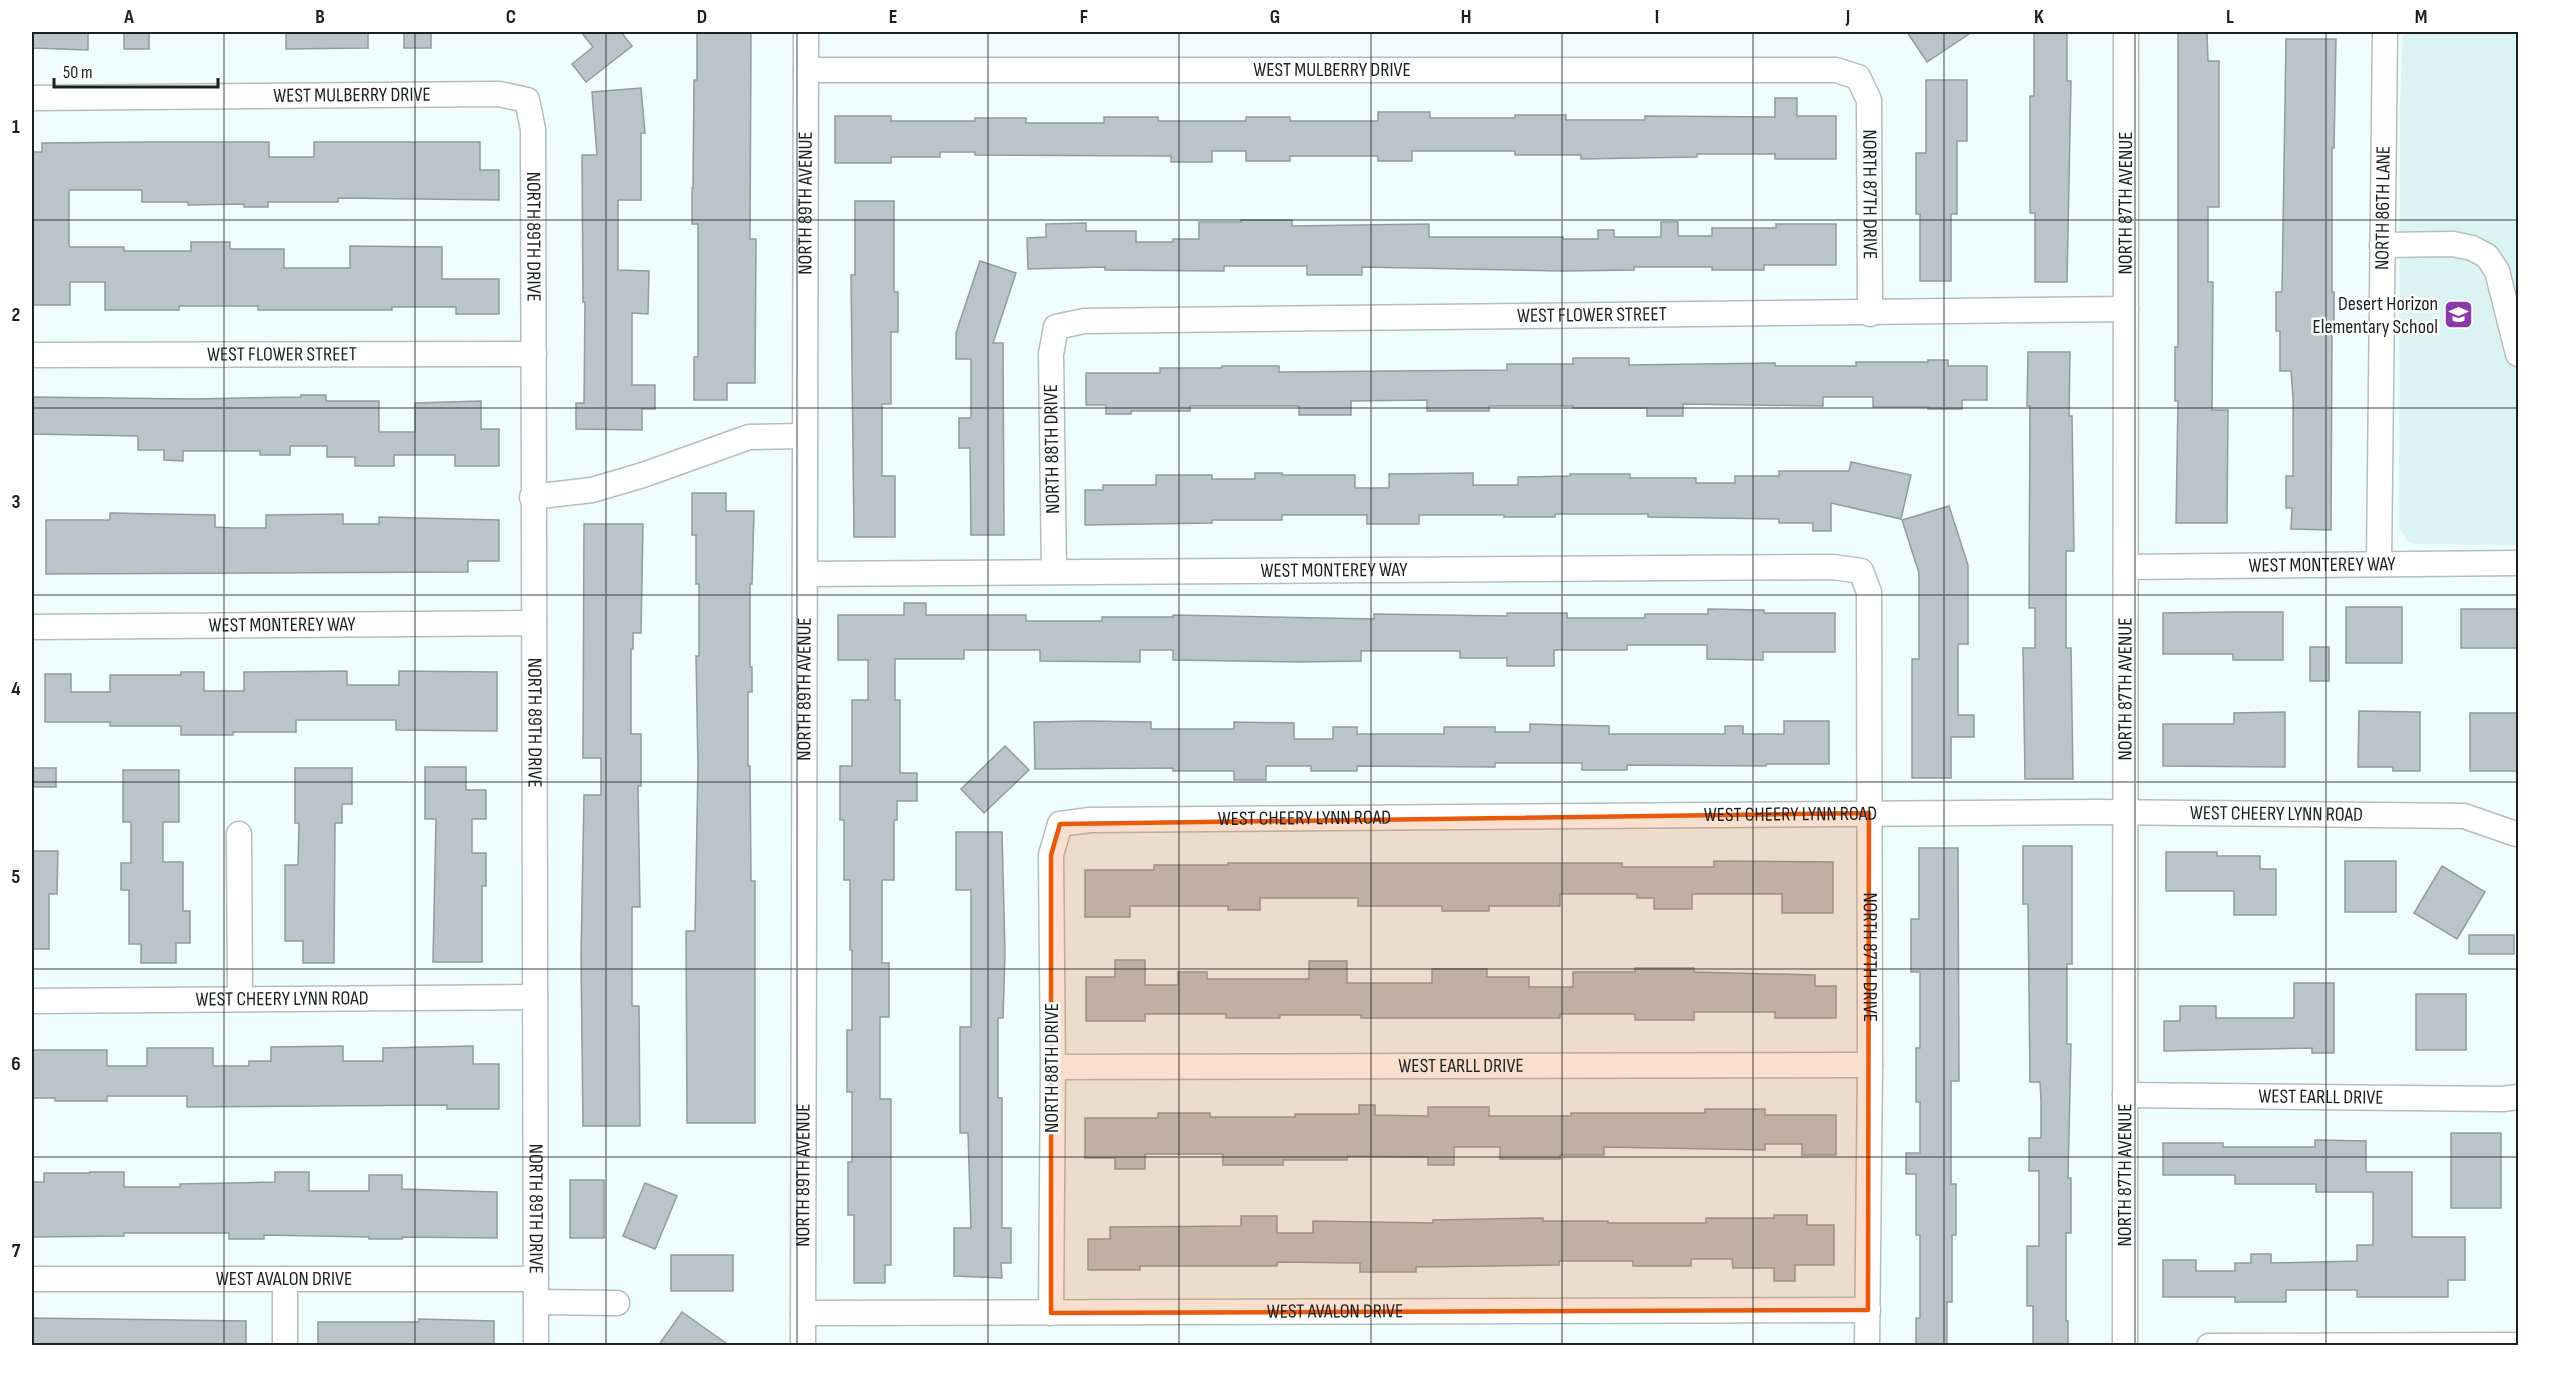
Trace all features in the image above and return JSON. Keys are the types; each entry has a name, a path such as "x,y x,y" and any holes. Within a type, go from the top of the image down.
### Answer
{"street":[{"name":"NORTH 89TH AVENUE","path":"803,1346 806,32"},
{"name":"NORTH 87TH AVENUE","path":"2125,1345 2126,32"},
{"name":"NORTH 86TH LANE","path":"2379,564 2385,32"},
{"name":"WEST MULBERRY DRIVE","path":"806,70 1836,69 1858,77"},
{"name":"NORTH 87TH DRIVE","path":"1858,77 1869,100 1870,314"},
{"name":"WEST MULBERRY DRIVE","path":"32,98 499,94 527,100"},
{"name":"NORTH 89TH DRIVE","path":"527,100 533,129 532,497 536,1346"},
{"path":"2382,245 2453,244 2472,248 2487,256 2497,271 2518,354"},
{"name":"WEST FLOWER STREET","path":"1056,327 1083,321 1870,314 2126,309"},
{"name":"NORTH 88TH DRIVE","path":"1054,572 1051,354 1056,327"},
{"name":"WEST FLOWER STREET","path":"32,356 534,354"},
{"path":"532,497 592,490 749,438 804,436"},
{"name":"WEST MONTEREY WAY","path":"2127,567 2518,563"},
{"name":"WEST MONTEREY WAY","path":"806,574 1833,567 1861,571"},
{"name":"NORTH 87TH DRIVE","path":"1861,571 1869,592 1870,1065 1867,1346"},
{"name":"WEST MONTEREY WAY","path":"32,627 533,623"},
{"name":"WEST CHEERY LYNN ROAD","path":"1060,824 1090,820 2124,812 2464,816 2516,834"},
{"name":"NORTH 88TH DRIVE","path":"1051,1313 1053,1067 1051,855 1060,824"},
{"path":"239,834 240,999"},
{"name":"WEST CHEERY LYNN ROAD","path":"32,1001 535,997"},
{"name":"WEST EARLL DRIVE","path":"1053,1067 1870,1065"},
{"name":"WEST EARLL DRIVE","path":"2126,1095 2502,1099 2518,1097"},
{"name":"WEST AVALON DRIVE","path":"32,1279 285,1279 536,1291 617,1303"},
{"path":"285,1279 285,1346"},
{"name":"WEST AVALON DRIVE","path":"803,1313 1868,1310"},
{"path":"2125,1345 2140,1346"},
{"path":"2209,1346 2518,1345"}],"highlighted area":[{"path":"1869,813 1868,1310 1051,1313 1051,855 1060,824"}],"shaded area":[{"name":"Desert Horizon Elementary School","path":"2403,32 2518,32 2518,545 2417,544 2408,542 2399,527 2400,104"}],"building":[{"path":"32,32 88,32 88,50 32,48"},
{"path":"124,32 149,32 149,49 124,49"},
{"path":"286,32 368,32 368,48 286,49"},
{"path":"404,32 431,32 431,48 404,48"},
{"path":"581,32 621,32 632,46 586,82 572,64 593,47"},
{"path":"697,32 751,32 750,239 756,239 755,383 727,383 727,400 694,400 694,357 698,357 698,224 692,224 692,188"},
{"path":"1907,32 1972,32 1927,62"},
{"path":"2034,32 2067,32 2067,81 2071,81 2067,282 2035,282 2035,213 2030,213 2030,96 2034,96"},
{"path":"2178,32 2207,32 2208,61 2219,61 2219,207 2208,207 2208,282 2213,282 2212,410 2228,410 2227,523 2176,523"},
{"path":"2286,39 2336,39 2334,148 2332,148 2334,331 2332,331 2331,530 2291,529 2292,508 2286,508 2286,476 2293,476 2293,397 2291,371 2280,371 2280,331 2276,331 2276,292 2282,292"},
{"path":"1926,80 1967,80 1967,141 1957,141 1957,214 1951,214 1951,281 1920,281 1920,214 1916,214 1916,153 1926,153"},
{"path":"641,88 645,133 641,133 641,200 618,200 618,270 649,271 648,314 632,313 632,385 655,385 655,409 642,409 642,430 576,429 576,403 584,403 585,302 583,302 582,155 597,155 592,92"},
{"path":"1775,98 1797,98 1797,116 1836,116 1836,159 1775,159 1775,154 1697,154 1697,157 1581,159 1581,155 1515,155 1515,151 1412,151 1412,161 1378,161 1378,156 1290,156 1290,161 1246,161 1246,151 1212,151 1212,162 1171,162 1171,156 975,155 975,152 940,152 940,157 891,157 891,163 835,163 835,116 891,116 891,121 975,121 975,118 1026,118 1026,123 1104,123 1104,117 1158,117 1158,121 1246,121 1246,117 1290,117 1290,121 1378,121 1378,112 1430,112 1430,118 1515,118 1515,115 1566,115 1566,120 1645,120 1645,116 1775,117"},
{"path":"269,142 269,157 314,157 314,142 480,142 480,170 499,170 499,200 338,198 338,202 268,202 268,207 244,207 244,204 188,205 188,202 142,202 142,190 69,190 69,245 70,247 124,247 124,251 191,251 191,242 230,242 230,249 284,249 284,268 350,268 350,246 442,247 442,279 499,279 499,314 456,314 456,307 392,307 392,310 258,310 258,306 179,306 179,310 105,310 105,282 70,282 70,305 32,305 32,152 42,152 42,143"},
{"path":"855,201 894,201 894,292 898,292 898,332 891,332 891,404 882,404 882,476 895,476 895,537 854,537 851,275 855,275"},
{"path":"1241,220 1292,220 1292,226 1429,224 1429,237 1563,237 1563,239 1598,239 1598,230 1614,230 1614,237 1661,237 1661,222 1678,222 1678,236 1712,236 1712,228 1776,228 1776,224 1836,224 1836,265 1764,265 1764,270 1634,267 1634,270 1563,271 1362,267 1362,275 1307,275 1307,266 1224,266 1224,271 1105,270 1105,267 1028,269 1027,238 1046,237 1046,224 1086,223 1086,231 1136,231 1136,242 1173,242 1173,239 1199,239 1199,222 1241,222"},
{"path":"980,261 1016,273 993,343 1003,343 1004,535 971,535 970,448 959,448 959,418 971,418 971,359 956,359 956,333"},
{"path":"2028,352 2070,352 2069,416 2072,416 2074,551 2066,551 2066,648 2071,648 2073,779 2025,779 2023,648 2035,648 2035,608 2029,608"},
{"path":"1573,358 1629,358 1629,365 1775,363 1775,366 1856,366 1856,362 1948,360 1948,366 1987,366 1987,400 1962,400 1962,409 1873,407 1873,397 1823,397 1823,406 1683,404 1683,416 1647,416 1647,408 1573,408 1573,406 1489,406 1489,411 1427,411 1427,400 1351,401 1351,415 1299,415 1299,406 1190,406 1190,411 1131,411 1131,414 1106,414 1106,405 1086,405 1086,373 1160,373 1160,368 1222,368 1222,366 1279,366 1279,372 1507,370 1507,364 1573,364"},
{"path":"301,395 326,395 326,401 379,401 379,432 415,432 415,403 481,401 481,429 499,429 499,466 455,466 455,455 394,455 394,466 355,466 355,457 327,457 327,446 290,446 290,455 260,455 260,451 183,451 183,461 164,460 164,450 138,450 138,436 32,434 32,397 193,399 301,397"},
{"path":"1851,462 1911,475 1901,519 1831,503 1831,531 1813,531 1813,523 1779,523 1779,519 1648,517 1648,514 1555,514 1555,517 1419,515 1419,524 1367,524 1367,515 1282,515 1282,520 1085,525 1085,490 1103,490 1103,485 1156,485 1156,475 1212,475 1212,479 1255,479 1255,473 1355,475 1355,488 1389,488 1389,474 1473,473 1473,485 1518,485 1518,477 1570,476 1570,474 1630,474 1630,478 1696,478 1696,483 1735,483 1735,476 1779,476 1779,471 1849,471"},
{"path":"692,493 726,493 726,511 754,511 752,584 750,584 752,692 748,692 748,766 750,766 751,881 755,881 755,1123 687,1123 686,931 695,931 698,766 696,656 699,656 699,584 696,584 696,535 692,535"},
{"path":"1949,506 1968,565 1968,644 1958,644 1958,715 1974,715 1974,737 1951,737 1951,778 1912,778 1912,659 1919,659 1919,573 1902,520"},
{"path":"110,513 215,515 215,527 232,528 266,528 266,515 343,514 343,524 379,524 379,517 499,520 499,561 468,561 468,572 46,574 46,520 110,520"},
{"path":"584,524 643,524 641,633 633,633 633,649 631,649 631,734 641,734 641,786 638,786 640,907 632,907 632,1006 639,1006 640,1126 583,1126 581,956 584,795 601,795 601,758 583,758"},
{"path":"904,603 926,603 926,615 1026,615 1026,621 1102,621 1102,617 1173,617 1173,615 1374,619 1374,614 1507,616 1507,613 1567,613 1567,618 1645,618 1645,614 1708,614 1708,609 1764,610 1764,613 1835,613 1835,652 1763,652 1763,660 1707,659 1707,645 1627,645 1627,650 1554,650 1554,666 1507,666 1507,658 1460,658 1460,651 1361,651 1361,661 1297,662 1173,660 1173,650 1140,650 1140,662 1040,661 1040,650 964,650 964,659 895,659 895,700 900,700 900,773 917,773 917,801 897,801 897,820 894,820 894,880 882,880 882,963 889,963 889,1017 880,1017 880,1099 891,1099 891,1265 885,1265 885,1283 854,1283 854,1215 848,1215 848,1162 852,1162 852,1092 847,1092 847,1030 852,1030 852,950 850,950 850,880 844,880 844,820 840,820 840,766 852,766 852,700 868,700 868,660 838,660 838,615 904,615"},
{"path":"2346,607 2402,607 2402,663 2346,663"},
{"path":"2461,609 2518,609 2518,648 2461,648"},
{"path":"2283,612 2283,660 2233,660 2233,654 2163,654 2163,613"},
{"path":"2310,647 2329,647 2329,681 2310,681"},
{"path":"347,671 347,685 399,685 399,671 497,672 497,731 396,730 396,720 296,720 296,732 181,735 181,726 110,726 110,722 45,722 45,674 71,674 71,692 110,692 110,675 181,675 181,672 204,672 204,691 244,691 244,672"},
{"path":"2359,711 2420,712 2420,771 2393,771 2393,767 2358,767"},
{"path":"2285,712 2285,767 2163,766 2163,724 2234,724 2234,713"},
{"path":"2470,713 2518,713 2518,771 2470,771"},
{"path":"1784,721 1829,721 1829,764 1627,765 1627,770 1582,770 1582,763 1495,763 1495,767 1357,766 1357,771 1311,771 1311,766 1266,766 1266,780 1234,780 1234,771 1173,771 1173,768 1035,769 1034,722 1151,722 1151,729 1234,729 1234,722 1294,723 1294,739 1333,739 1333,727 1357,727 1357,734 1444,734 1444,727 1495,727 1495,732 1530,732 1530,724 1609,726 1609,734 1725,734 1725,726 1743,726 1743,734 1784,734"},
{"path":"1005,746 1029,770 984,813 961,789"},
{"path":"425,767 466,767 466,790 486,790 486,819 472,819 472,853 486,853 486,886 482,886 482,962 433,962 436,819 425,819"},
{"path":"32,768 56,768 56,787 32,787"},
{"path":"295,768 352,768 352,804 342,804 342,823 335,823 334,963 303,963 303,941 285,941 285,865 298,865 299,823 295,823"},
{"path":"123,770 179,770 179,822 163,822 163,862 183,862 183,911 190,911 190,943 176,943 176,963 141,963 141,944 129,944 129,890 121,890 121,863 131,863 131,822 123,822"},
{"path":"956,832 1002,832 1005,953 1003,1018 998,1018 998,1098 1002,1098 1002,1228 1011,1228 1011,1263 1001,1263 1002,1278 954,1276 954,1228 971,1228 968,1133 960,1133 960,1027 971,1027 971,890 956,890"},
{"path":"2023,846 2072,846 2072,964 2067,964 2067,1044 2071,1044 2068,1178 2071,1178 2071,1233 2066,1233 2068,1346 2033,1346 2033,1306 2027,1306 2027,1246 2039,1246 2039,1171 2029,1171 2029,1138 2041,1138 2041,1101 2040,1082 2030,1082 2028,904 2023,904"},
{"path":"1919,848 1958,848 1959,1081 1951,1081 1951,1184 1956,1184 1956,1235 1952,1235 1952,1302 1947,1302 1947,1346 1916,1346 1916,1318 1920,1318 1920,1235 1916,1235 1916,1174 1906,1174 1906,1153 1920,1153 1920,1102 1916,1102 1916,1048 1920,1048 1920,972 1911,972 1911,919 1919,919"},
{"path":"32,851 58,851 57,894 49,894 49,949 32,949"},
{"path":"2166,852 2217,852 2217,856 2260,856 2260,869 2276,869 2276,915 2234,915 2234,891 2166,891"},
{"path":"1714,861 1833,862 1833,913 1782,913 1782,894 1692,894 1692,909 1654,909 1654,898 1637,898 1637,894 1560,894 1560,906 1489,906 1489,911 1442,911 1442,906 1358,906 1358,898 1260,898 1260,910 1228,910 1228,906 1130,906 1130,917 1085,917 1085,870 1154,870 1154,865 1228,865 1228,863 1622,863 1622,867 1714,867"},
{"path":"2345,861 2396,861 2396,912 2345,912"},
{"path":"2442,866 2485,892 2457,939 2414,913"},
{"path":"2469,935 2514,935 2514,954 2469,954"},
{"path":"1115,960 1145,960 1145,985 1178,985 1178,972 1207,972 1207,979 1309,979 1309,961 1347,961 1347,983 1432,983 1432,969 1487,969 1487,977 1529,977 1529,987 1573,987 1573,972 1635,972 1635,968 1694,968 1694,972 1815,975 1815,986 1836,986 1836,1018 1775,1018 1775,1012 1694,1012 1694,1020 1635,1020 1635,1014 1560,1014 1560,1018 1361,1018 1361,1015 1280,1015 1280,1018 1226,1018 1226,1014 1145,1014 1145,1021 1086,1021 1086,977 1115,977"},
{"path":"2294,983 2334,983 2334,1053 2312,1053 2312,1048 2164,1051 2164,1021 2180,1021 2180,1006 2216,1006 2216,1018 2294,1018"},
{"path":"2416,994 2466,994 2466,1050 2416,1050"},
{"path":"343,1046 343,1061 383,1061 383,1048 473,1046 473,1064 499,1064 499,1109 447,1109 447,1105 187,1107 187,1096 107,1096 107,1101 55,1101 55,1098 32,1098 32,1050 107,1050 107,1066 147,1066 147,1048 213,1048 213,1066 249,1066 249,1061 271,1061 271,1047"},
{"path":"1359,1105 1375,1105 1375,1115 1428,1116 1428,1107 1489,1107 1489,1116 1571,1116 1571,1113 1705,1113 1705,1109 1765,1109 1765,1115 1836,1115 1836,1155 1802,1155 1802,1144 1765,1144 1765,1150 1604,1147 1604,1155 1560,1155 1560,1159 1500,1159 1500,1147 1454,1147 1454,1165 1428,1165 1428,1157 1347,1156 1347,1160 1283,1160 1283,1165 1223,1165 1223,1154 1145,1154 1145,1169 1115,1169 1115,1158 1085,1158 1085,1118 1158,1118 1158,1113 1210,1113 1210,1117 1359,1114"},
{"path":"2451,1133 2501,1133 2501,1208 2451,1208"},
{"path":"2315,1140 2366,1141 2366,1172 2412,1172 2412,1237 2465,1237 2465,1280 2448,1280 2448,1297 2357,1297 2357,1290 2286,1290 2286,1302 2235,1302 2235,1297 2163,1297 2163,1260 2196,1260 2196,1271 2235,1271 2235,1263 2251,1263 2251,1254 2271,1254 2271,1263 2357,1261 2357,1245 2373,1245 2373,1192 2316,1192 2316,1184 2235,1184 2235,1175 2163,1175 2163,1143 2223,1143 2223,1147 2315,1147"},
{"path":"124,1172 124,1187 180,1187 180,1184 275,1182 275,1172 309,1172 309,1191 369,1191 369,1175 402,1175 402,1189 497,1192 497,1238 369,1239 369,1237 264,1235 264,1239 229,1239 229,1233 124,1233 124,1236 32,1237 32,1182 44,1182 44,1173"},
{"path":"570,1180 604,1180 604,1238 570,1238"},
{"path":"645,1183 677,1196 655,1249 623,1236"},
{"path":"1774,1215 1807,1215 1807,1225 1834,1225 1834,1265 1795,1265 1795,1281 1774,1281 1774,1268 1733,1268 1732,1259 1691,1259 1691,1266 1633,1266 1633,1261 1559,1261 1559,1265 1416,1267 1416,1272 1360,1272 1360,1263 1277,1262 1277,1266 1140,1266 1140,1270 1088,1270 1088,1239 1110,1239 1110,1227 1241,1226 1241,1216 1277,1216 1277,1233 1313,1233 1313,1221 1433,1223 1433,1220 1543,1218 1543,1221 1608,1221 1608,1223 1706,1223 1706,1218 1774,1218"},
{"path":"671,1255 733,1255 733,1291 671,1291"},
{"path":"682,1312 730,1346 658,1346"},
{"path":"32,1318 246,1321 246,1346 32,1346"},
{"path":"419,1319 494,1321 494,1346 318,1346 318,1322 419,1322"}],"place":[{"name":"Desert Horizon Elementary School","path":"2459,315"}]}
